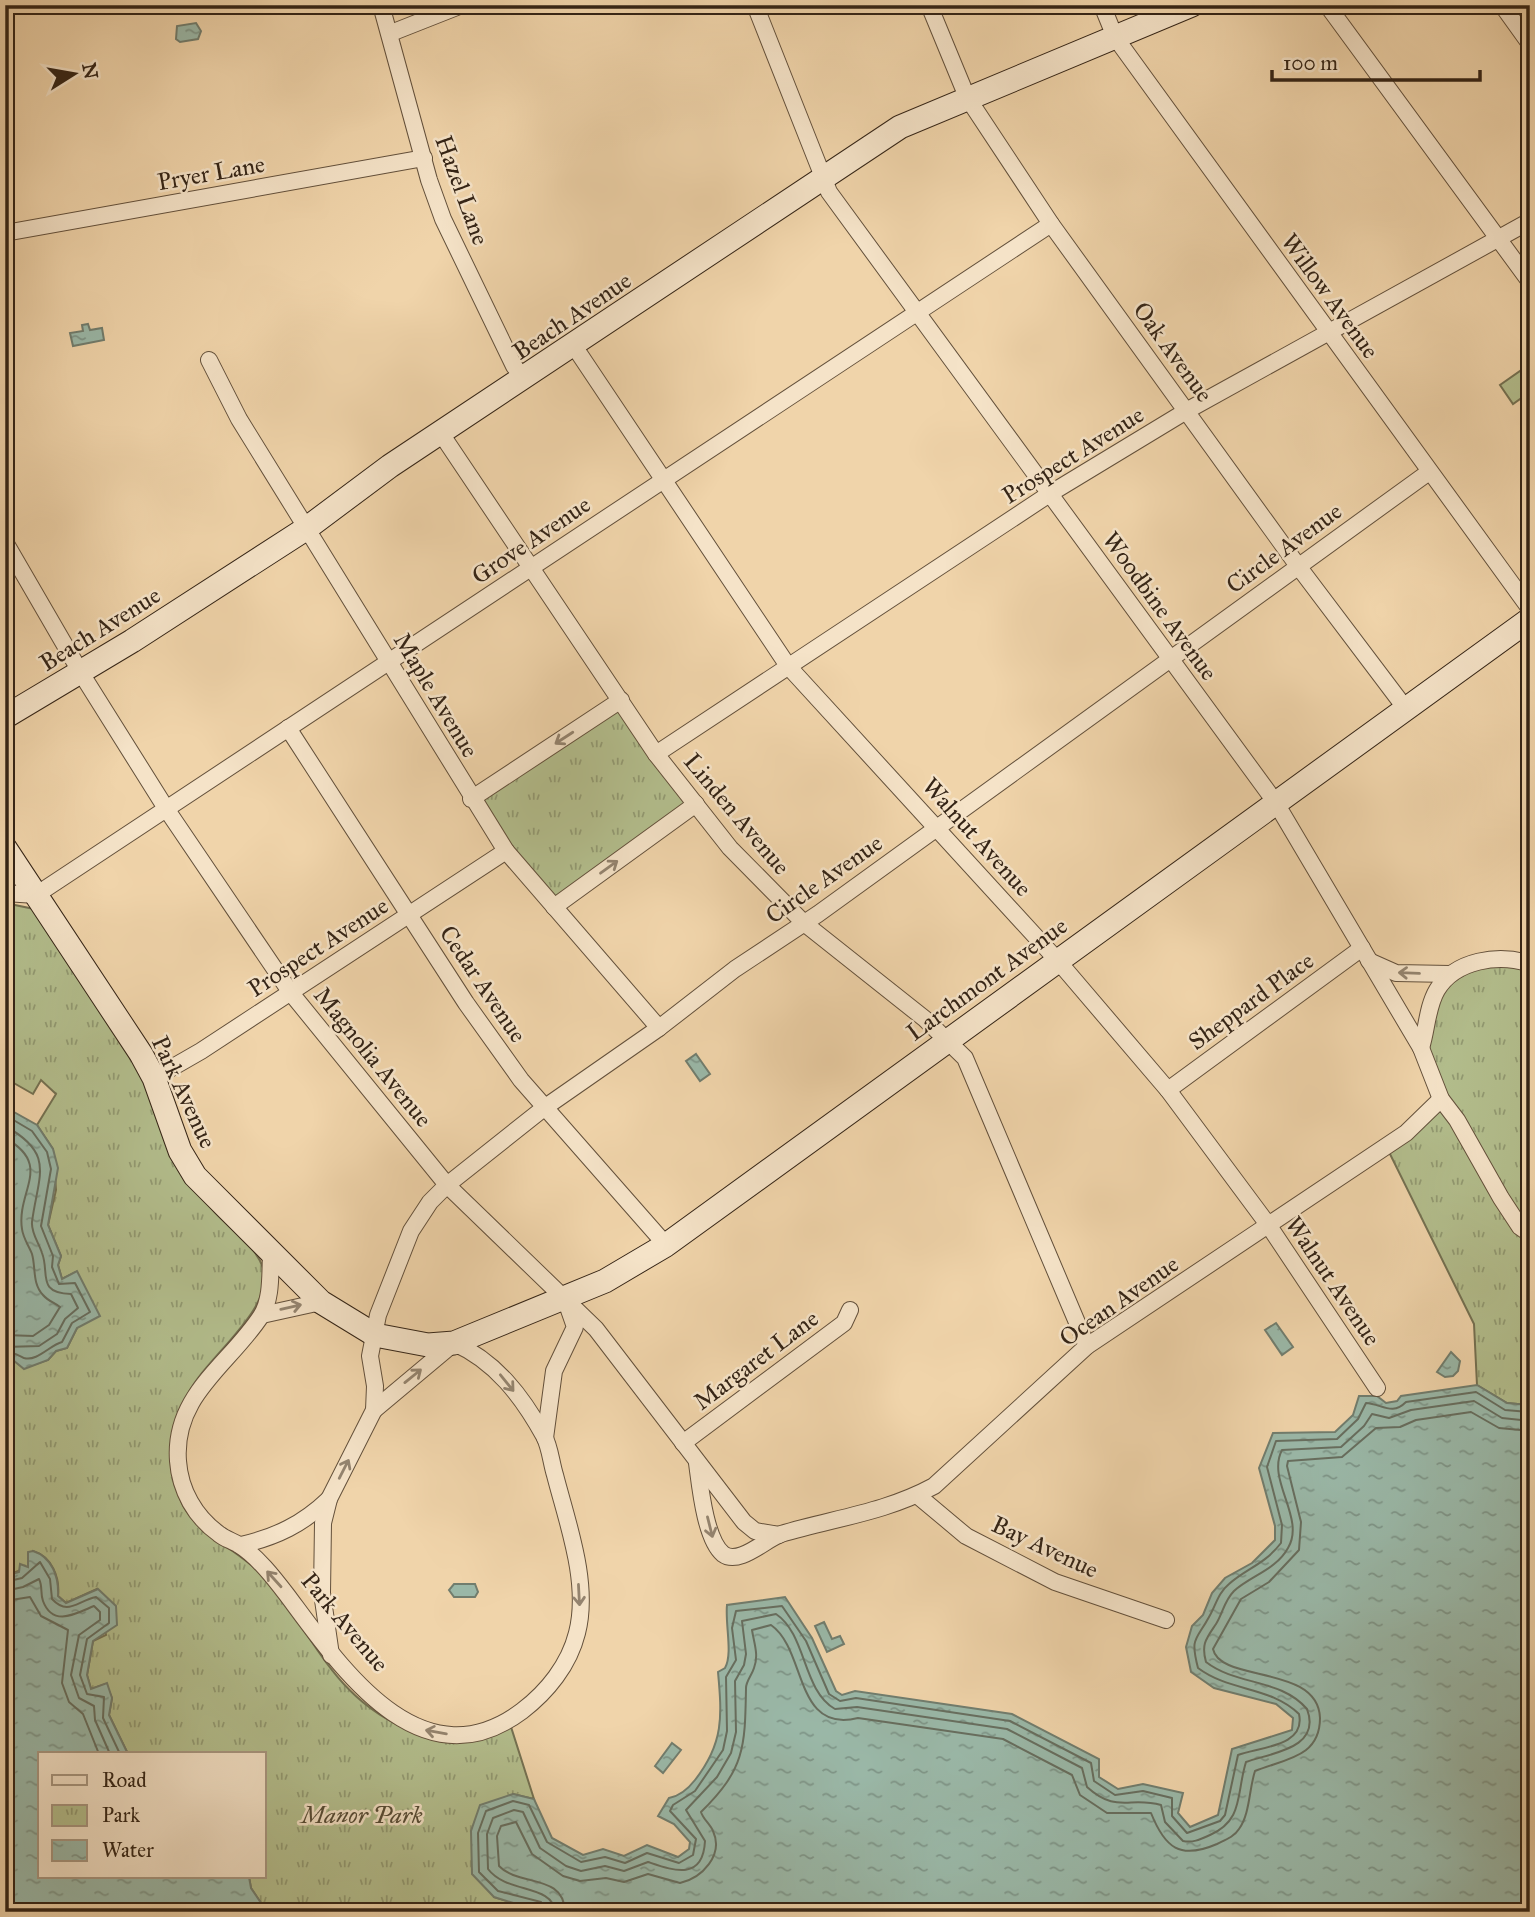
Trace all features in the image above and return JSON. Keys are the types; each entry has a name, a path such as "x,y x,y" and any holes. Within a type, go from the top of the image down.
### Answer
{"street":[{"name":"Hazel Lane","path":"381,5 443,219 514,366 524,379"},
{"path":"391,33 462,5"},
{"name":"Woodbine Avenue","path":"755,5 829,192 918,310 1276,803 1421,1048 1441,1099 1457,1120 1507,1208 1520,1227 1530,1234"},
{"name":"Oak Avenue","path":"929,5 967,97 1051,224 1188,410 1298,566 1406,709"},
{"name":"Willow Avenue","path":"1102,5 1115,37 1530,609"},
{"name":"Beach Avenue","path":"5,717 81,673 307,528 390,466 442,435 900,128 967,97 1192,5"},
{"path":"1327,5 1530,282"},
{"path":"1502,5 1530,44"},
{"name":"Pryer Lane","path":"5,233 424,158"},
{"name":"Prospect Avenue","path":"656,754 1051,493 1188,410 1530,221"},
{"name":"Grove Avenue","path":"36,895 1051,224"},
{"name":"Walnut Avenue","path":"574,346 788,666 938,827 1058,961 1168,1090 1269,1226 1377,1388"},
{"name":"Maple Avenue","path":"209,360 239,419 390,661 471,799 506,851 659,1028"},
{"name":"Linden Avenue","path":"442,435 656,754 730,848 804,923 947,1039 965,1058 1087,1346"},
{"name":"Circle Avenue","path":"374,1410 375,1386 370,1356 378,1315 411,1231 430,1202 447,1185 544,1108 659,1028 735,969 804,923 1429,472"},
{"name":"Magnolia Avenue","path":"5,542 81,673 167,810 291,992 447,1185 596,1329 744,1522 755,1531 779,1535"},
{"name":"Larchmont Avenue","path":"454,1343 605,1281 666,1245 1530,619"},
{"path":"471,799 621,700"},
{"name":"Cedar Avenue","path":"288,728 466,1003 544,1108 666,1245"},
{"path":"554,907 696,804"},
{"name":"Park Avenue","path":"5,848 94,980 154,1078 169,1126 195,1177 321,1302 375,1335 428,1345 454,1343 491,1364 513,1389 545,1438 576,1562 578,1633 567,1659 538,1699 502,1723 461,1734 436,1735 402,1720 381,1704 331,1654 277,1581 241,1545 219,1534 198,1514 188,1499 180,1478 179,1449 184,1415 193,1396 262,1315 270,1280 271,1254"},
{"name":"Prospect Avenue","path":"154,1078 506,851"},
{"path":"5,893 36,895"},
{"path":"1365,955 1396,973 1450,974 1486,959 1501,958 1530,964"},
{"name":"Sheppard Place","path":"1168,1090 1365,955"},
{"path":"1421,1048 1431,1004 1437,989 1450,974"},
{"name":"Ocean Avenue","path":"697,1460 713,1539 721,1552 738,1556 779,1535 843,1521 917,1495 934,1486 1087,1346 1406,1133 1441,1099"},
{"name":"Park Avenue","path":"545,1438 554,1371 575,1327 565,1298"},
{"path":"262,1315 321,1302"},
{"name":"Margaret Lane","path":"683,1443 844,1323 850,1310"},
{"name":"Circle Avenue","path":"331,1654 324,1625 322,1593 323,1522 328,1499 374,1410 454,1343"},
{"name":"Bay Avenue","path":"917,1495 966,1536 1055,1582 1166,1620"},
{"name":"Circle Avenue","path":"241,1545 286,1531 312,1516 328,1499"}],"green space":[{"path":"1530,364 1530,392 1513,404 1500,385"},
{"path":"620,706 690,803 554,903 477,799"},
{"name":"Manor Park","path":"5,903 34,909 43,921 132,1051 186,1166 205,1200 252,1249 263,1268 264,1285 258,1302 192,1386 185,1401 179,1459 179,1491 182,1503 200,1526 260,1573 343,1683 362,1702 385,1718 414,1732 452,1740 475,1739 511,1727 534,1799 513,1794 494,1897 542,1912 267,1912 251,1888 249,1878 266,1878 266,1752 127,1752 109,1715 112,1698 106,1684 91,1689 87,1675 93,1641 106,1635 97,1589 66,1603 58,1596 58,1582 50,1563 33,1551 29,1567 5,1576 5,1370 11,1369 13,1360 24,1368 48,1360 56,1351 67,1348 77,1328 76,1272 62,1279 58,1265 61,1256 48,1225 56,1190 53,1149 37,1125 56,1094 41,1080 33,1094 5,1078"},
{"path":"1486,961 1530,967 1530,1405 1507,1403 1477,1385 1474,1324 1387,1148 1442,1099 1423,1048 1438,991"}],"water":[{"path":"196,23 201,31 198,39 180,42 176,39 177,26"},
{"path":"88,324 90,330 102,328 104,340 73,346 70,333 83,331 82,325"},
{"path":"696,1054 710,1074 700,1081 686,1061"},
{"path":"5,1107 37,1125 53,1149 58,1168 48,1225 61,1256 58,1265 62,1279 77,1271 100,1316 77,1328 67,1348 56,1351 48,1360 24,1369 13,1360 11,1369 5,1370"},
{"path":"1276,1323 1293,1347 1282,1355 1265,1330"},
{"path":"1451,1352 1460,1361 1458,1371 1453,1376 1445,1377 1437,1372"},
{"path":"1477,1385 1507,1403 1530,1405 1530,1912 542,1912 494,1897 472,1874 471,1831 480,1805 513,1794 534,1799 552,1838 583,1855 603,1849 624,1856 647,1845 678,1857 689,1849 690,1842 674,1824 658,1816 669,1798 684,1792 695,1780 716,1741 720,1716 718,1672 725,1668 729,1647 727,1605 785,1597 812,1638 836,1691 842,1695 855,1691 1012,1714 1099,1759 1099,1777 1118,1789 1143,1784 1183,1793 1178,1813 1190,1827 1218,1815 1232,1749 1292,1730 1293,1718 1276,1704 1214,1688 1191,1672 1186,1647 1192,1626 1203,1615 1212,1593 1225,1578 1252,1563 1275,1540 1275,1526 1259,1468 1273,1433 1335,1432 1353,1415 1359,1396 1377,1396 1386,1403 1397,1401 1401,1396"},
{"path":"28,1552 40,1554 50,1563 56,1575 58,1596 66,1603 98,1589 116,1606 117,1625 93,1641 87,1675 91,1689 107,1683 112,1698 109,1715 127,1752 38,1752 38,1878 249,1878 251,1888 267,1912 5,1912 5,1576 19,1572 20,1564 28,1567"},
{"path":"454,1584 475,1584 478,1592 475,1597 454,1597 449,1590"},
{"path":"824,1622 832,1639 840,1636 844,1644 827,1652 815,1626"},
{"path":"672,1743 681,1750 663,1773 655,1766"}]}
